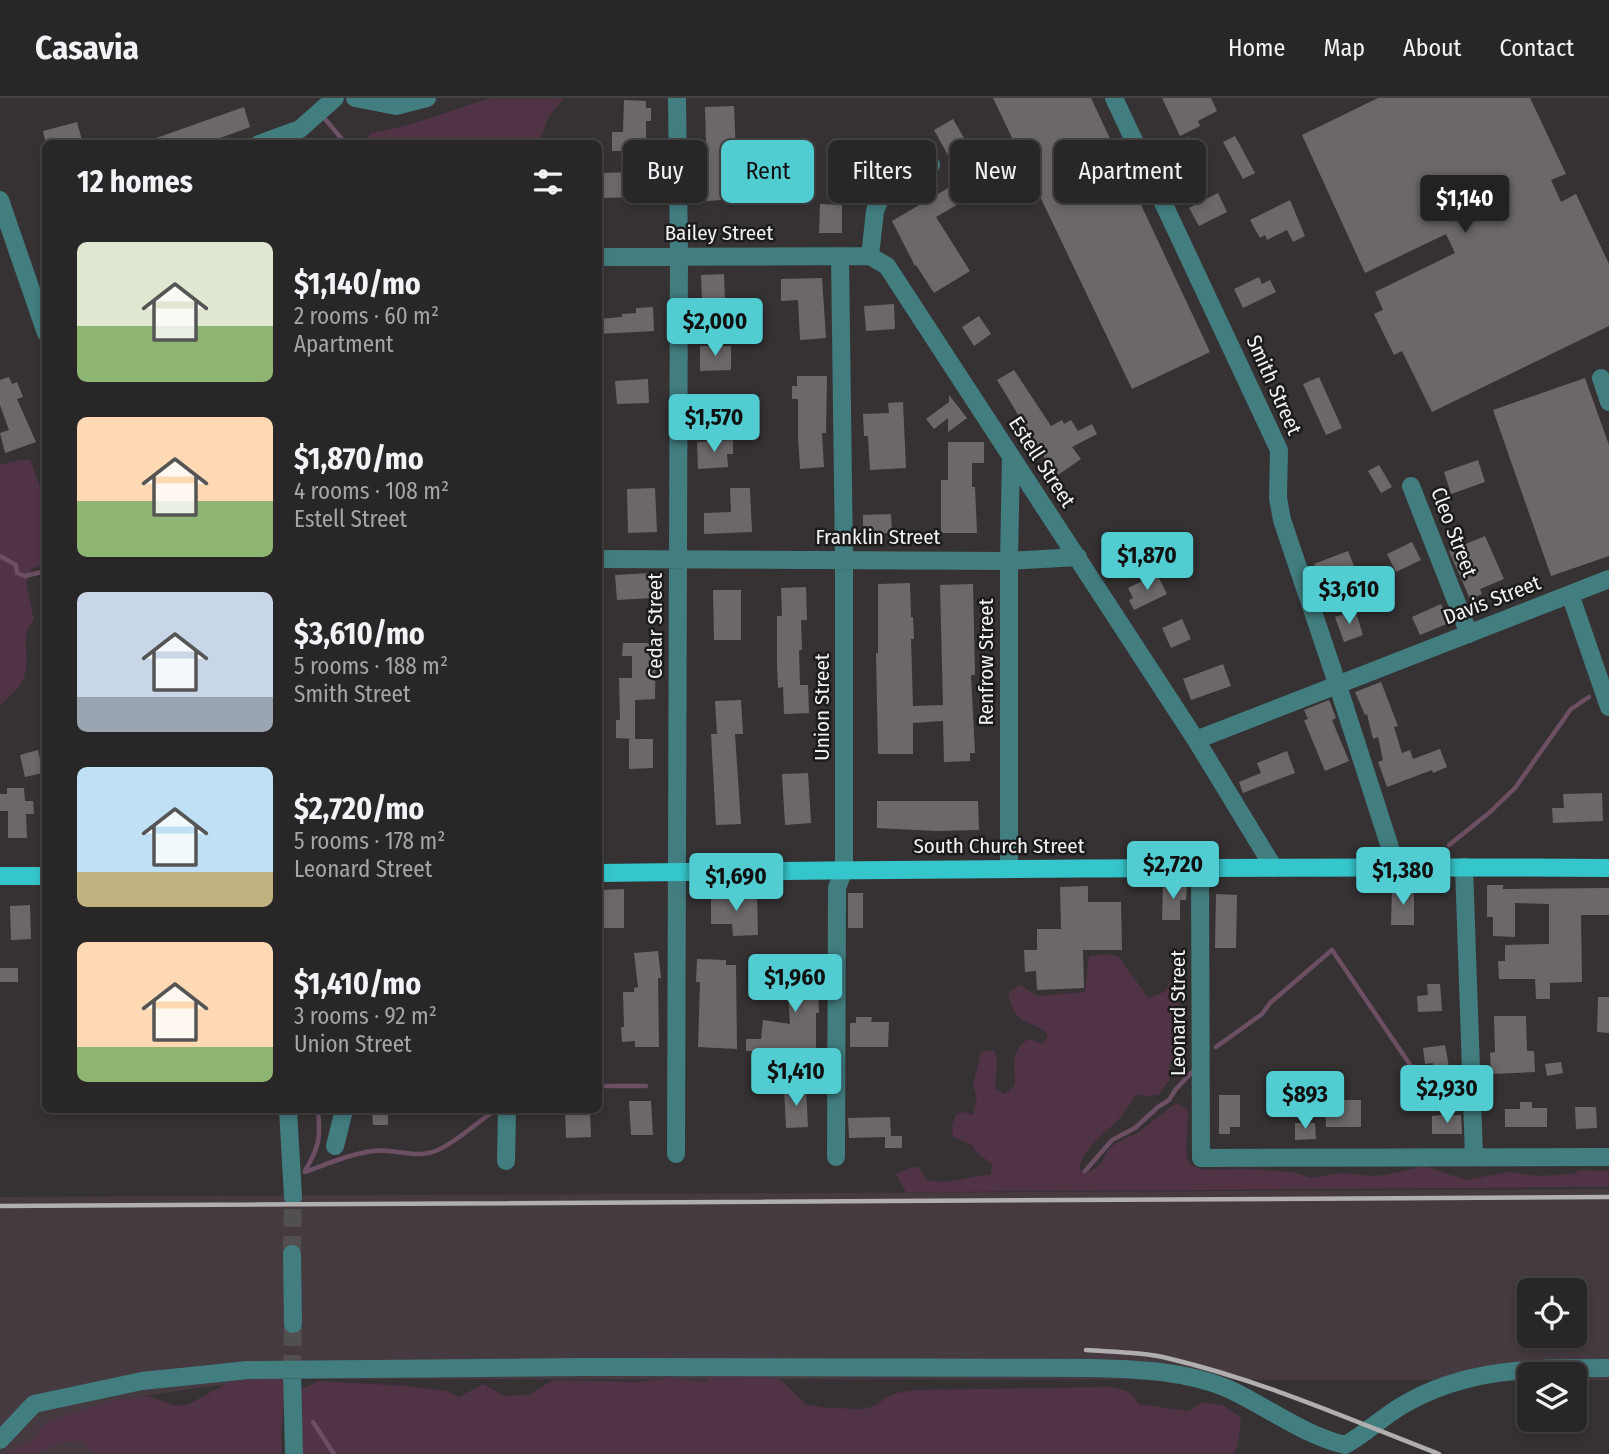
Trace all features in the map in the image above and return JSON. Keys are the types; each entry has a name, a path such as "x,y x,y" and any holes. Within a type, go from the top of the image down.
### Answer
{"main road":[{"name":"South Church Street","path":"602,873 1396,866 1609,868"},
{"path":"0,876 42,876"}],"street":[{"path":"269,140 300,128 335,98"},
{"path":"355,98 396,106 427,98"},
{"name":"Cedar Street","path":"676,1154 679,256 677,98"},
{"name":"Smith Street","path":"1114,98 1279,450 1278,498 1282,520 1396,866"},
{"path":"0,200 42,321"},
{"path":"840,256 870,256 878,203"},
{"name":"Bailey Street","path":"602,257 840,256"},
{"name":"Union Street","path":"836,1157 837,888 845,869 840,256"},
{"name":"Estell Street","path":"870,256 887,267 1196,740 1274,868"},
{"path":"1601,378 1609,402"},
{"name":"Renfrow Street","path":"1009,869 1011,456"},
{"name":"Cleo Street","path":"1411,486 1469,634"},
{"name":"Franklin Street","path":"602,559 1009,561 1078,557"},
{"name":"Davis Street","path":"1196,740 1609,579"},
{"path":"1570,594 1609,707"},
{"path":"1464,867 1475,1157 1609,1157"},
{"name":"Leonard Street","path":"1200,869 1201,1157 1475,1157"},
{"path":"288,1113 293,1197"},
{"path":"335,1146 343,1113"},
{"path":"506,1161 507,1113"},
{"path":"292,1254 293,1324"},
{"path":"0,1440 34,1404 142,1381 248,1370 584,1367 1090,1368 1159,1372 1230,1390 1316,1436 1345,1445 1401,1406 1439,1387 1466,1378 1498,1371 1609,1368"},
{"path":"292,1373 293,1454"}],"shaded area":[{"path":"490,98 564,98 549,116 540,140 365,140 371,133 416,122"},
{"path":"30,460 42,491 42,565 31,569 26,584 34,619 27,634 26,671 16,690 0,706 0,465"},
{"path":"1107,954 1120,957 1148,998 1165,992 1169,983 1179,979 1180,1053 1169,1063 1170,1079 1159,1094 1136,1095 1119,1119 1084,1155 1079,1169 1086,1174 1101,1164 1107,1151 1115,1144 1137,1133 1178,1103 1188,1110 1186,1154 1189,1164 1203,1170 1292,1172 1311,1178 1341,1173 1386,1175 1423,1166 1466,1180 1508,1172 1538,1176 1573,1174 1580,1170 1609,1171 1609,1187 906,1192 896,1174 909,1168 919,1167 927,1180 935,1182 991,1175 992,1164 975,1151 972,1145 953,1137 952,1126 956,1114 963,1112 973,1115 977,1098 973,1085 981,1052 995,1050 995,1089 1005,1094 1015,1085 1015,1059 1018,1049 1029,1039 1043,1044 1048,1037 1045,1031 1017,1015 1008,993 1020,985 1038,996 1085,992 1089,956"},
{"path":"1609,1189 1609,1380 1587,1380 1587,1362 1517,1362 1517,1380 249,1381 117,1401 119,1454 0,1454 0,1197"},
{"path":"756,1373 782,1381 805,1404 826,1408 865,1409 897,1393 914,1390 1109,1387 1130,1393 1138,1404 1188,1411 1204,1402 1225,1406 1241,1418 1238,1444 1234,1454 302,1454 300,1388 318,1381 406,1386 446,1391 459,1397 483,1384 504,1396 528,1395 554,1380 638,1382 672,1378 704,1382 712,1376"},
{"path":"287,1376 281,1434 282,1454 99,1454 83,1441 66,1442 37,1454 6,1454 33,1440 48,1421 118,1399 148,1396 176,1406 189,1404 228,1383"}],"building":[{"path":"993,98 1091,98 1111,140 1054,140 1054,203 1140,203 1210,352 1132,389 1040,196 1040,140 1013,140"},
{"path":"1162,98 1211,98 1217,111 1198,121 1200,126 1180,136"},
{"path":"1378,98 1530,98 1566,174 1551,180 1561,202 1576,194 1609,264 1609,326 1432,412 1402,351 1394,355 1374,314 1383,310 1375,292 1455,253 1446,234 1365,273 1302,135"},
{"path":"624,100 646,101 646,108 651,108 651,121 646,121 646,140 623,140 623,151 612,151 612,132 623,132"},
{"path":"734,106 735,140 721,140 721,200 707,201 705,107"},
{"path":"244,107 250,127 215,140 151,140"},
{"path":"953,119 965,140 950,140 950,159 934,130"},
{"path":"77,122 82,140 45,140 43,131"},
{"path":"1235,136 1255,173 1243,179 1223,142"},
{"path":"623,172 623,197 604,198 603,173"},
{"path":"950,187 950,203 960,203 936,217 970,271 934,293 915,266 892,221 923,203 936,203 936,195"},
{"path":"1218,193 1227,212 1199,226 1189,208 1206,203 1206,199"},
{"path":"1290,200 1305,236 1293,242 1287,230 1267,240 1265,235 1260,238 1250,220"},
{"path":"820,204 842,205 842,233 819,233"},
{"path":"724,274 725,300 702,301 701,275"},
{"path":"1259,277 1262,284 1270,280 1276,292 1243,308 1234,289"},
{"path":"822,278 826,338 800,340 798,300 781,301 781,279"},
{"path":"894,304 895,329 866,331 864,306"},
{"path":"653,307 654,331 602,334 602,319 636,313 636,308"},
{"path":"979,316 991,334 974,346 962,327"},
{"path":"700,346 731,346 731,370 700,371"},
{"path":"1014,370 1051,426 1062,420 1064,424 1071,420 1078,431 1092,424 1097,434 1072,447 1081,459 1058,475 1056,472 1051,476 1044,466 1048,464 997,380"},
{"path":"797,376 827,376 826,433 822,433 824,467 800,469 798,399 792,399 792,386 797,386"},
{"path":"9,377 12,384 17,382 23,397 17,399 36,442 5,453 0,433 9,430 0,405 0,380"},
{"path":"1319,377 1342,428 1326,435 1303,384"},
{"path":"1585,378 1609,445 1609,556 1551,576 1493,410"},
{"path":"648,379 649,403 617,404 615,381"},
{"path":"949,395 967,418 948,432 948,418 934,429 926,419 949,402"},
{"path":"903,402 906,468 870,470 868,436 864,436 863,414 889,413 888,403"},
{"path":"733,440 733,454 727,454 728,467 698,469 697,442"},
{"path":"948,442 984,442 984,463 972,463 977,533 941,533 941,480 948,480"},
{"path":"1478,460 1485,482 1451,494 1444,472"},
{"path":"1379,465 1392,487 1381,493 1368,471"},
{"path":"655,488 657,532 628,533 627,489"},
{"path":"730,488 750,488 752,532 704,534 704,513 731,512"},
{"path":"891,514 892,533 863,534 863,515"},
{"path":"1485,536 1504,579 1480,589 1482,594 1470,599 1449,551"},
{"path":"1412,542 1421,560 1396,572 1387,554"},
{"path":"1348,551 1354,566 1342,571 1343,575 1321,583 1314,564"},
{"path":"651,573 652,598 617,600 615,575"},
{"path":"1157,574 1167,594 1134,610 1129,600 1133,598 1128,588"},
{"path":"910,583 914,639 911,639 913,706 943,705 940,585 973,584 975,675 971,675 975,753 970,753 970,761 944,762 943,721 913,723 913,754 878,754 878,584"},
{"path":"806,587 807,620 801,620 802,650 799,650 800,685 808,685 809,713 784,714 783,687 778,688 777,667 777,616 782,616 781,588"},
{"path":"713,590 741,590 741,640 714,640"},
{"path":"1441,604 1449,623 1420,635 1412,617"},
{"path":"1355,610 1363,635 1344,642 1335,617"},
{"path":"1182,619 1191,639 1171,648 1162,628"},
{"path":"623,643 656,643 655,699 635,700 635,739 616,738 616,720 620,720 619,678 632,678 632,656 622,656"},
{"path":"1223,664 1231,686 1191,700 1183,679"},
{"path":"1381,682 1398,726 1394,727 1402,753 1410,750 1413,759 1440,749 1447,767 1387,787 1378,762 1383,760 1378,737 1373,739 1367,714 1365,715 1355,692"},
{"path":"741,700 743,734 735,734 741,824 716,825 711,734 717,734 715,701"},
{"path":"1329,700 1336,718 1332,720 1349,761 1325,771 1304,720 1308,719 1304,710"},
{"path":"629,739 653,739 653,768 629,769"},
{"path":"38,750 42,773 25,777 20,755"},
{"path":"1287,751 1295,773 1243,793 1239,782 1261,773 1257,763"},
{"path":"808,773 811,823 785,825 782,774"},
{"path":"7,788 24,788 25,801 33,801 34,814 26,814 27,838 8,838 8,811 0,811 0,794 7,794"},
{"path":"1602,793 1603,821 1553,823 1552,808 1564,808 1563,794"},
{"path":"877,801 978,801 979,830 877,828"},
{"path":"1163,884 1187,885 1186,900 1180,900 1180,920 1162,920"},
{"path":"1487,885 1503,885 1503,889 1609,888 1609,915 1581,915 1582,982 1550,983 1550,999 1536,999 1535,979 1499,979 1498,961 1505,961 1505,945 1549,944 1549,904 1515,903 1515,937 1493,936 1493,917 1487,917"},
{"path":"1088,886 1088,902 1121,902 1122,950 1083,950 1084,988 1037,990 1036,971 1025,972 1024,950 1037,950 1037,929 1061,929 1060,887"},
{"path":"1392,888 1414,889 1414,925 1391,925"},
{"path":"624,889 624,928 603,928 602,890"},
{"path":"848,893 863,893 863,928 848,928"},
{"path":"1216,894 1237,895 1236,948 1215,948"},
{"path":"711,895 757,895 758,935 733,936 732,924 711,924"},
{"path":"30,905 31,939 11,940 10,906"},
{"path":"658,951 661,978 658,978 659,1047 635,1047 635,1041 622,1042 623,992 634,992 634,988 638,987 634,953"},
{"path":"697,959 726,960 726,965 736,965 737,1049 698,1047 700,982 696,982"},
{"path":"792,959 820,959 816,1051 746,1051 746,1039 761,1039 763,1020 790,1024 788,994 792,994"},
{"path":"0,968 18,968 18,982 0,982"},
{"path":"1427,984 1440,984 1442,1011 1418,1012 1417,996 1428,995"},
{"path":"1598,997 1609,997 1609,1033 1597,1032"},
{"path":"1494,1016 1526,1016 1527,1051 1534,1051 1535,1072 1491,1074 1490,1053 1495,1052"},
{"path":"856,1017 872,1017 871,1022 889,1022 888,1047 850,1047 850,1023 856,1023"},
{"path":"1445,1045 1450,1072 1433,1075 1433,1063 1425,1064 1423,1048"},
{"path":"1561,1062 1563,1073 1547,1076 1545,1064"},
{"path":"806,1087 808,1127 786,1128 784,1088"},
{"path":"1219,1095 1240,1095 1240,1127 1230,1127 1230,1134 1219,1134"},
{"path":"1325,1100 1361,1100 1361,1127 1326,1127"},
{"path":"629,1101 651,1101 653,1135 631,1135"},
{"path":"1520,1102 1532,1102 1532,1108 1547,1108 1547,1127 1505,1127 1505,1109 1520,1109"},
{"path":"1575,1107 1596,1107 1597,1128 1576,1129"},
{"path":"372,1113 388,1113 388,1125 373,1125"},
{"path":"565,1113 590,1113 591,1137 566,1138"},
{"path":"1461,1115 1462,1134 1432,1134 1432,1116"},
{"path":"890,1117 891,1136 902,1136 902,1148 885,1148 885,1137 849,1138 848,1118"},
{"path":"1295,1123 1315,1123 1316,1139 1295,1140"}],"waterway":[{"path":"326,120 343,140"},
{"path":"0,556 16,565 17,573 25,576 42,572"},
{"path":"1449,845 1515,788 1571,709 1589,697"},
{"path":"1216,1047 1262,1014 1270,1003 1332,950 1447,1119"},
{"path":"1085,1171 1112,1140 1135,1128 1169,1100 1191,1073"},
{"path":"602,1086 646,1086"},
{"path":"305,1171 318,1142 318,1113"},
{"path":"305,1172 373,1151 430,1153 452,1142 492,1113"},
{"path":"313,1422 334,1454"}],"tunnel":[{"path":"292,1254 293,1197"},
{"path":"292,1373 293,1324"}],"railway":[{"path":"0,1206 1609,1197"},
{"path":"1086,1350 1150,1355 1239,1378 1439,1454"}]}
